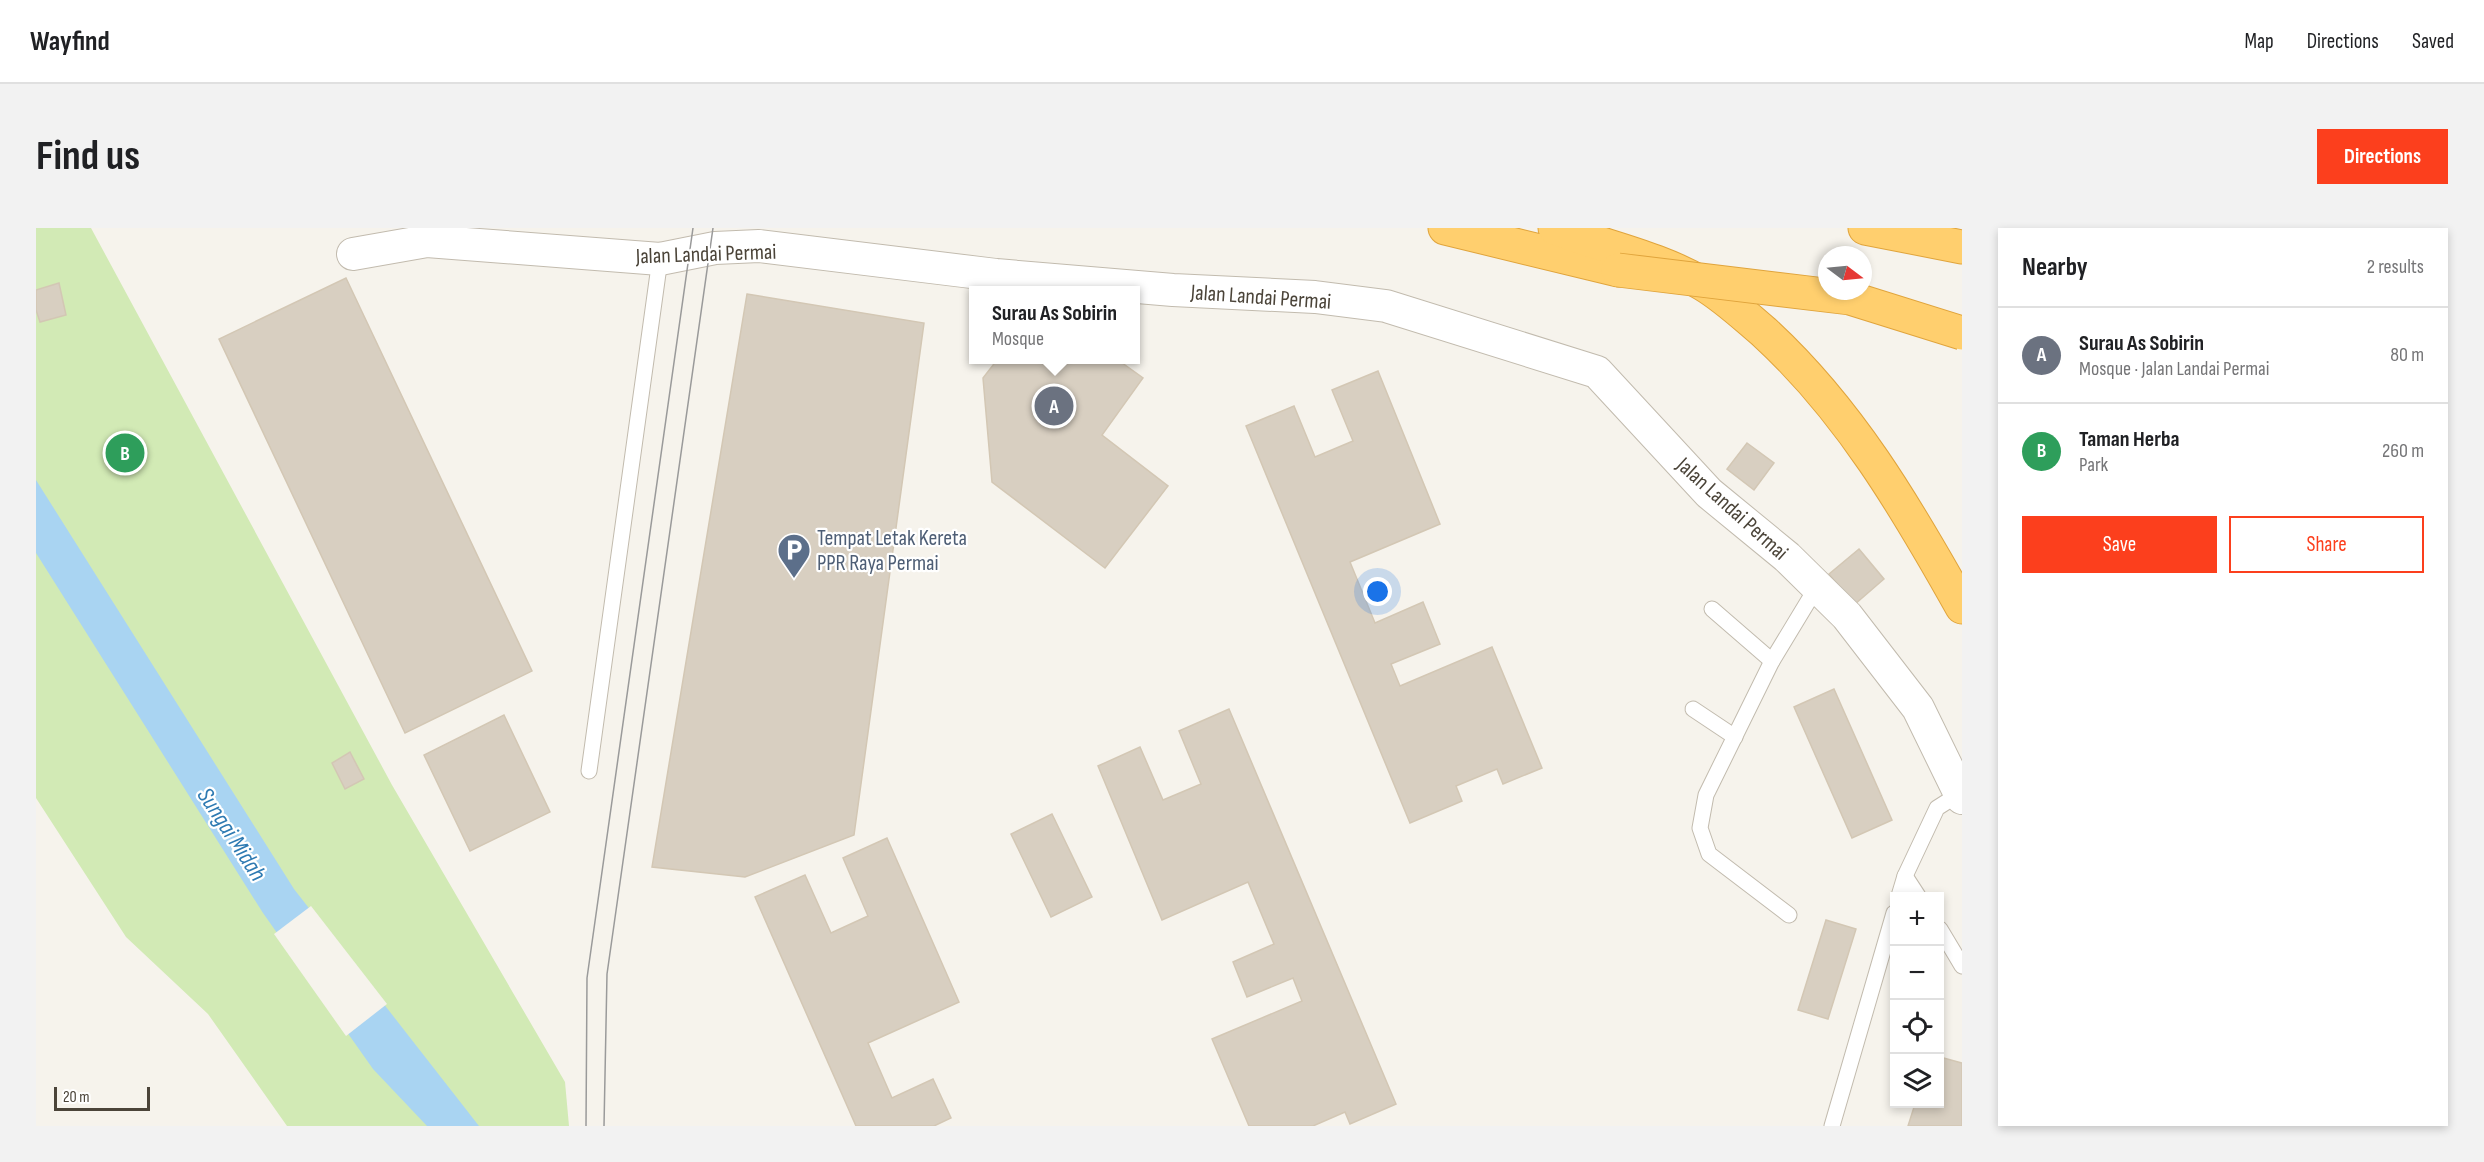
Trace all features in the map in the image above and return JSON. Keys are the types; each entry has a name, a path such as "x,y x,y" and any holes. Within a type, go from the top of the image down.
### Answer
{"highway":[{"path":"1445,228 1618,270 1850,298 1962,333"},
{"path":"1555,228 1644,258 1703,284 1751,320 1800,365 1838,410 1878,464 1962,606"},
{"path":"1865,228 1962,248"}],"street":[{"name":"Jalan Landai Permai","path":"353,254 427,241 660,259 715,248 759,246 996,276 1122,286"},
{"name":"Jalan Landai Permai","path":"1140,287 1315,297 1386,306 1597,372 1708,493 1818,585 1875,650 1918,708 1961,796"}],"lane":[{"path":"589,771 660,259"},
{"path":"1789,915 1709,855 1700,828 1706,795 1772,661 1818,585"},
{"path":"1712,609 1772,661"},
{"path":"1693,709 1735,737"},
{"path":"1900,892 1905,876 1937,808 1961,796"},
{"path":"1905,876 1915,892"},
{"path":"1832,1126 1890,927"},
{"path":"1944,936 1962,966"}],"green space":[{"path":"36,228 91,228 392,785 565,1082 569,1126 287,1126 208,1014 126,937 36,798"}],"water":[{"name":"Sungai Midah","path":"36,480 294,889 479,1126 427,1126 373,1069 263,913 36,553"}],"pier":[{"path":"311,906 387,1004 346,1036 274,934"}],"building":[{"path":"346,278 532,671 405,733 219,339"},
{"path":"59,283 66,315 40,322 36,310 36,290"},
{"name":"Tempat Letak Kereta PPR Raya Permai","path":"747,294 924,323 854,835 745,877 652,867"},
{"path":"994,364 1124,364 1143,378 1102,435 1168,486 1105,568 992,482 983,378"},
{"path":"1378,371 1440,524 1350,562 1375,623 1423,602 1440,644 1391,664 1400,686 1492,647 1542,768 1503,784 1497,769 1456,786 1462,801 1410,823 1246,426 1294,406 1315,457 1353,441 1332,390"},
{"path":"1747,443 1774,463 1754,490 1727,469"},
{"path":"1859,549 1884,579 1854,605 1829,574"},
{"path":"1834,689 1892,820 1852,838 1794,707"},
{"path":"1229,709 1396,1104 1350,1124 1345,1112 1313,1126 1249,1126 1212,1039 1302,1001 1293,978 1247,997 1233,962 1274,944 1248,882 1162,920 1098,766 1140,747 1163,800 1201,784 1179,731"},
{"path":"504,715 550,812 470,851 424,755"},
{"path":"350,752 364,779 345,789 332,763"},
{"path":"1052,814 1092,897 1051,917 1011,834"},
{"path":"887,838 959,1002 868,1043 892,1098 933,1079 951,1118 934,1126 856,1126 755,897 805,875 831,933 868,916 843,858"},
{"path":"1826,920 1856,929 1828,1019 1798,1010"},
{"path":"1944,1058 1962,1063 1962,1126 1908,1126 1914,1108 1944,1108"}],"tram line":[{"path":"586,1126 587,978 693,228"},
{"path":"604,1126 607,974 713,228"}],"place":[{"name":"Surau As Sobirin","path":"1054,406"},
{"name":"Taman Herba","path":"125,453"},
{"name":"Tempat Letak Kereta PPR Raya Permai","path":"794,579"}]}
